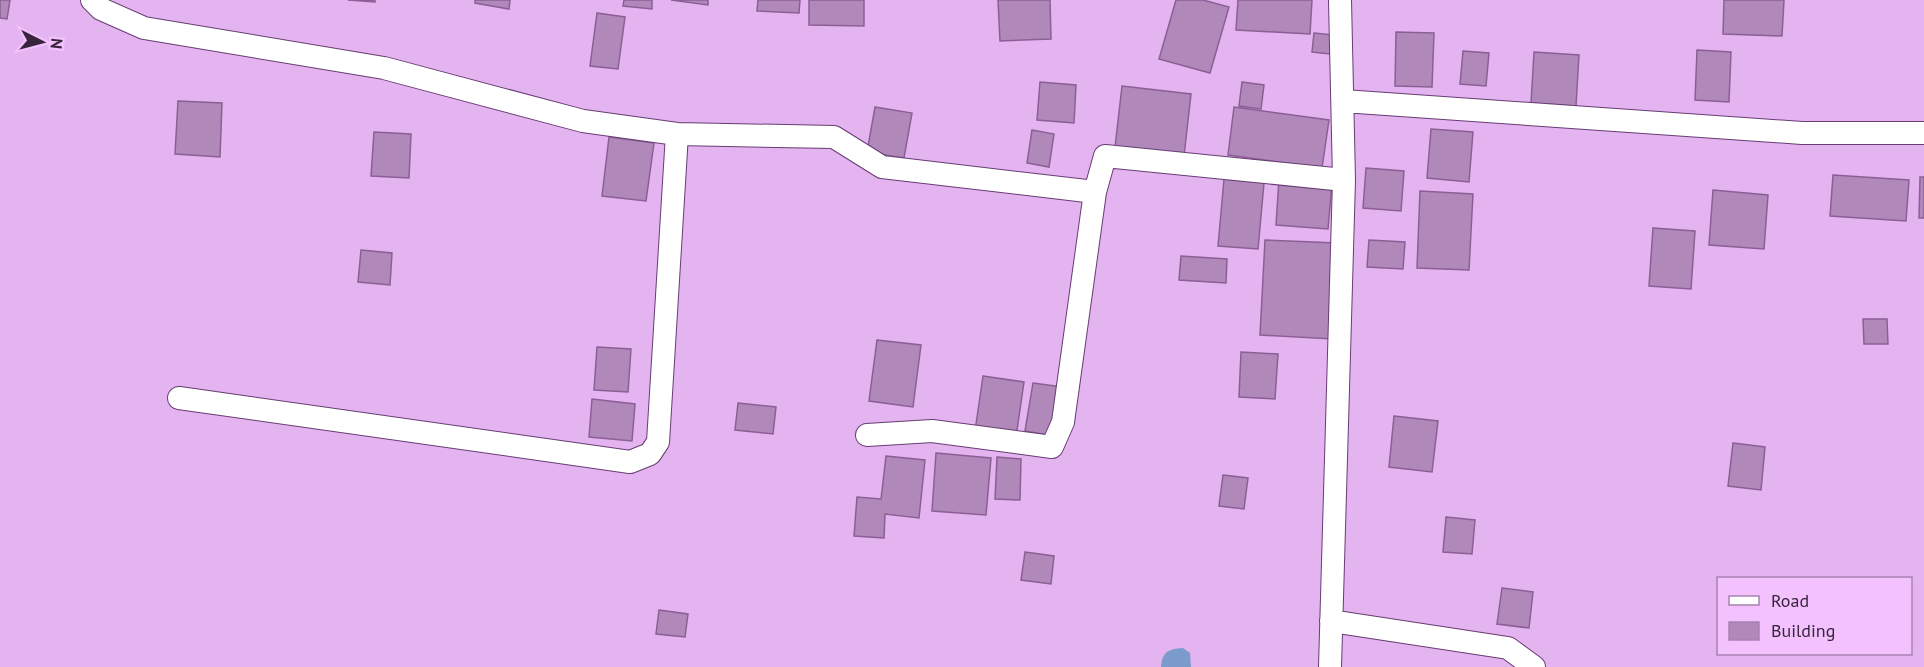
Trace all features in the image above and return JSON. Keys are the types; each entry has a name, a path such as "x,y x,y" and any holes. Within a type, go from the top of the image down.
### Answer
{"street":[{"path":"92,0 101,9 144,28 384,68 583,121 677,134 834,137 882,167 1095,192"},
{"path":"1330,667 1344,180 1340,0"},
{"path":"1343,101 1802,133 1924,133"},
{"path":"179,398 630,462 650,454 658,442 677,134"},
{"path":"867,435 932,431 1052,447 1064,422 1095,192 1105,156 1344,180"},
{"path":"1331,621 1508,648 1534,667"}],"water":[{"path":"1183,648 1190,653 1191,667 1161,667 1167,652"}],"building":[{"path":"0,0 10,0 7,19 0,18"},
{"path":"348,0 375,0 375,2"},
{"path":"475,0 510,0 509,9 475,3"},
{"path":"624,0 652,0 652,9 623,6"},
{"path":"671,0 708,0 708,5"},
{"path":"758,0 800,0 799,13 757,11"},
{"path":"809,0 864,0 864,26 809,25"},
{"path":"998,0 1050,0 1051,39 1000,41"},
{"path":"1176,0 1203,0 1229,7 1210,73 1159,59"},
{"path":"1238,0 1312,0 1310,34 1236,30"},
{"path":"1724,0 1784,0 1782,36 1723,34"},
{"path":"597,13 625,17 618,69 590,66"},
{"path":"1396,32 1434,33 1432,87 1395,86"},
{"path":"1314,33 1332,35 1330,54 1312,52"},
{"path":"1697,50 1731,52 1729,102 1695,100"},
{"path":"1463,51 1489,53 1486,86 1460,84"},
{"path":"1534,52 1579,55 1576,106 1531,103"},
{"path":"1040,82 1076,85 1074,123 1037,120"},
{"path":"1242,82 1264,85 1261,109 1239,106"},
{"path":"1122,86 1191,94 1184,156 1115,147"},
{"path":"178,101 222,103 220,157 175,154"},
{"path":"875,107 912,113 904,158 867,152"},
{"path":"1234,107 1329,120 1322,168 1228,155"},
{"path":"1431,129 1473,132 1469,182 1427,178"},
{"path":"1032,130 1054,134 1049,167 1027,163"},
{"path":"374,132 411,134 409,178 371,176"},
{"path":"609,137 654,143 646,201 602,196"},
{"path":"1366,168 1404,171 1401,211 1363,208"},
{"path":"1833,175 1909,180 1906,221 1830,216"},
{"path":"1920,177 1924,177 1924,218 1919,218"},
{"path":"1224,179 1264,183 1258,249 1218,246"},
{"path":"1279,179 1332,183 1328,229 1276,225"},
{"path":"1713,190 1768,195 1764,249 1709,245"},
{"path":"1420,191 1473,194 1469,270 1417,268"},
{"path":"1653,228 1695,231 1691,289 1649,286"},
{"path":"1265,240 1337,243 1333,339 1260,335"},
{"path":"1369,240 1405,242 1403,269 1367,267"},
{"path":"361,250 392,253 390,285 358,282"},
{"path":"1181,256 1227,259 1226,283 1179,280"},
{"path":"1863,319 1887,319 1888,344 1864,344"},
{"path":"877,340 921,345 913,407 869,401"},
{"path":"597,347 631,349 628,392 594,390"},
{"path":"1241,352 1278,354 1275,399 1239,397"},
{"path":"983,376 1024,382 1016,437 975,431"},
{"path":"1033,383 1062,387 1054,436 1025,431"},
{"path":"592,399 635,404 632,441 589,437"},
{"path":"738,403 776,407 773,434 735,430"},
{"path":"1394,416 1438,421 1432,472 1389,467"},
{"path":"1733,443 1765,447 1761,490 1728,486"},
{"path":"936,453 991,458 986,515 932,511"},
{"path":"886,456 925,460 919,518 885,514 884,538 854,536 857,497 881,499"},
{"path":"997,457 1021,459 1020,500 995,499"},
{"path":"1223,475 1248,478 1244,509 1219,506"},
{"path":"1446,517 1475,520 1472,554 1443,552"},
{"path":"1025,552 1054,556 1051,584 1021,580"},
{"path":"1502,588 1533,592 1529,628 1497,624"},
{"path":"659,610 688,614 685,637 656,634"}]}
